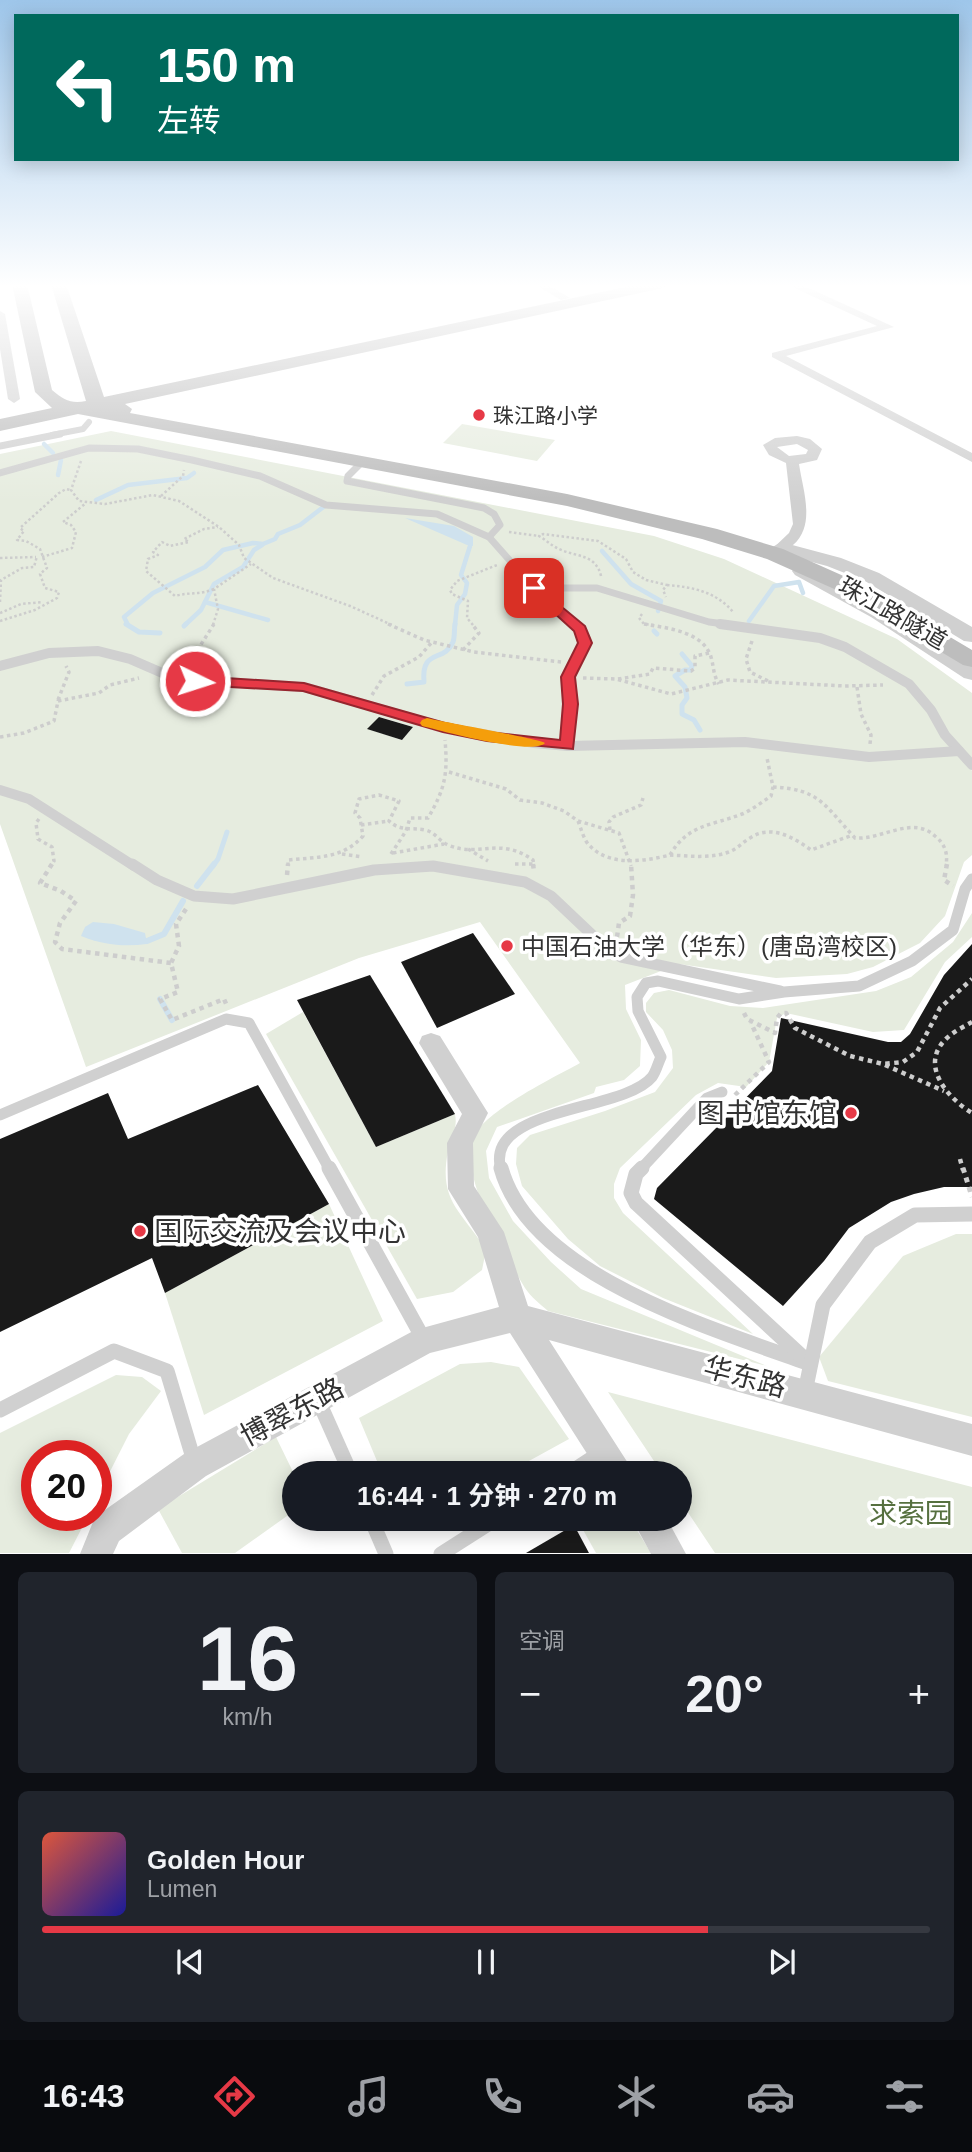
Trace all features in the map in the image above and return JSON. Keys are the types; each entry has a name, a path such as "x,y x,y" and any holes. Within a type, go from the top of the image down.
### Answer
{"main road":[{"path":"36,357 44,392 74,412"},
{"path":"82,357 97,400"},
{"path":"0,425 74,412 97,400 296,357"},
{"path":"97,400 309,357"},
{"path":"97,400 219,428 573,492 644,508 778,551 817,567"},
{"path":"0,417 74,412 567,500 778,551"},
{"name":"珠江路隧道","path":"817,567 859,581 972,647"},
{"name":"珠江路隧道","path":"817,567 972,660"}],"street":[{"path":"6,357 14,399"},
{"path":"779,357 972,458"},
{"path":"778,551 796,535 800,524 792,460"},
{"path":"778,551 834,562 872,578 972,636"},
{"path":"778,551 972,673"},
{"path":"431,1043 475,1113 460,1143 461,1189 490,1232 517,1317 610,1461"},
{"name":"华东路","path":"517,1317 807,1379 972,1440"},
{"name":"博翠东路","path":"96,1553 107,1530 195,1465 425,1340 517,1317"},
{"path":"656,1531 670,1553"}],"lane":[{"path":"0,446 83,429 74,412"},
{"path":"0,472 75,451 108,446 128,448 260,476 326,505 437,514 489,537 534,588 580,629 585,643 568,677 568,746"},
{"path":"362,462 347,481 476,505 496,514 500,524 489,537"},
{"path":"534,588 597,588 709,622 820,638 845,647 909,684 972,765"},
{"path":"0,666 52,651 91,650 113,653 176,679 304,687 443,727 499,738 568,746 746,742 869,757 959,751"},
{"path":"0,790 29,799 157,880 194,896 233,899 386,869 433,866 525,882 551,896 607,949 638,962 783,992"},
{"path":"807,1379 652,1306 584,1269 535,1226 507,1191 499,1162 505,1140 518,1129 540,1119 627,1092 651,1077 661,1057 638,1011 637,997 646,984 658,981 739,999 783,992 859,986 912,961 953,930 969,884"},
{"path":"0,1115 226,1019 249,1023 425,1340"},
{"path":"722,1092 707,1098 636,1174 631,1193 636,1203 807,1379"},
{"path":"807,1379 823,1305 870,1242 915,1216 972,1214"},
{"path":"0,1410 114,1351 167,1371 195,1465"},
{"path":"317,1399 345,1461"},
{"path":"376,1531 386,1553"},
{"path":"441,1553 477,1531"}],"path":[{"path":"71,490 81,461 75,451"},
{"path":"161,496 183,476"},
{"path":"1,612 21,604 57,598 59,592 45,588 41,582 40,574 47,568 40,556 40,549 26,541 17,540 24,531 20,528 33,520 54,497 66,489 71,490 79,501 86,503 105,504 146,495 161,496 188,505 219,527 239,545 250,563 273,579 350,606 392,627 432,642 529,660 573,663"},
{"path":"0,558 40,556 72,548 76,532 71,525 63,522 86,503"},
{"path":"219,527 204,529 184,539 189,542 170,546 162,542 154,548 153,552 158,555 148,559 146,571 175,596 187,593 199,595 214,589 250,563"},
{"path":"496,530 539,536 561,550 593,561 600,569 597,588"},
{"path":"539,536 543,534 598,541 626,559 633,572 646,580 696,588 714,596 729,607 740,626"},
{"path":"0,602 1,580 22,568 34,566 40,556"},
{"path":"463,649 479,634 467,618 468,601 452,594 450,590 453,584 497,565 507,556"},
{"path":"667,585 663,590 666,597 648,603 639,618 644,624 664,625 700,641 709,653 713,676 719,684"},
{"path":"176,679 188,666 217,617 220,600 214,589"},
{"path":"0,621 35,610 45,602"},
{"path":"1,612 17,617"},
{"path":"751,627 752,642 746,659 750,672 772,683"},
{"path":"364,704 384,676 419,657 432,642"},
{"path":"0,737 24,733 54,721 69,672 62,651"},
{"path":"568,677 616,679 650,674 653,668 691,671 695,668 695,656 709,653"},
{"path":"58,701 99,692 110,685 154,671"},
{"path":"616,679 659,692 691,691 728,680 857,687 909,684"},
{"path":"857,687 861,714 871,735 869,757"},
{"path":"386,869 391,853 406,831 410,818 428,818 445,788 449,772 443,727"},
{"path":"670,855 678,841 690,831 744,813 771,796 773,788 767,755 776,746"},
{"path":"449,772 506,789 520,800 553,807 578,821 619,833 627,847 635,897 630,916 619,923 616,937 607,949"},
{"path":"773,788 794,788 813,794 850,835 862,840 907,826 930,831 945,846 947,857 944,880 969,884"},
{"path":"340,854 357,845 363,836 355,813 359,799 374,794 390,796 399,801 389,821"},
{"path":"610,830 608,822 613,817 641,805 643,798"},
{"path":"47,810 36,823 38,839 52,847 54,861 40,883 61,891 76,901 61,923 55,942 62,949 171,963"},
{"path":"361,825 389,821 406,831 427,830 436,834 445,844"},
{"path":"578,821 589,846 603,855 630,862 670,855 711,857 733,851 754,835 776,831 794,837 811,850 850,835"},
{"path":"382,856 402,849 445,844 467,848 503,846 524,852 533,860 535,876 525,882"},
{"path":"291,887 286,872 288,860 340,854 371,857"},
{"path":"194,896 176,924 179,946 171,963 178,992 160,999 172,1020 224,999 234,1020"},
{"path":"883,1064 903,1062 917,1052 940,1008 972,979"},
{"path":"739,999 747,1019 756,1025 775,1033 777,1018 781,1013 786,1013 795,1028 817,1042 850,1056 883,1064 944,1091 957,1105 972,1113"},
{"path":"944,1091 936,1063 941,1045 972,1022"},
{"path":"960,1159 972,1197"}],"green space":[{"path":"462,424 555,440 537,461 443,443"},
{"path":"111,431 654,536 724,559 897,639 972,693 972,763 969,764 972,771 972,855 964,862 945,916 920,943 873,967 847,974 776,978 679,964 625,985 626,1009 641,1040 640,1066 624,1080 596,1087 594,1093 497,1127 486,1151 489,1178 513,1221 551,1262 581,1289 767,1366 548,1311 525,1288 497,1237 478,1194 470,1155 472,1140 478,1130 503,1107 580,1063 480,922 359,958 86,1067 0,824 0,454","holes":["380,717 413,727 402,740 368,729"]},
{"path":"972,913 972,937 945,962 904,1030 873,1032 786,1013 777,1018 769,1062 746,1087 718,1083 696,1095 620,1168 614,1184 614,1198 623,1213 753,1334 663,1298 600,1266 568,1239 522,1186 516,1164 517,1148 530,1135 655,1092 673,1068 672,1050 663,1030 646,1012 646,1003 654,993 669,990 730,1006 763,1008 876,991 911,977 953,942"},
{"path":"303,1012 376,1147 455,1114 446,1182 454,1205 486,1250 482,1270 453,1292 417,1299 266,1034"},
{"path":"329,1204 383,1321 204,1415 165,1293"},
{"path":"956,1234 972,1234 972,1417 828,1381 819,1357 903,1256"},
{"path":"491,1362 519,1367 569,1439 529,1461 377,1461 359,1418 460,1364"},
{"path":"116,1375 142,1377 161,1391 129,1434 112,1467 112,1440 21,1440 21,1531 80,1531 69,1553 0,1553 0,1433"},
{"name":"求索园","path":"608,1392 972,1487 972,1553 715,1553 692,1518 692,1461 654,1461"},
{"path":"276,1437 288,1461 282,1461 282,1520 235,1553 182,1553 158,1509"},
{"path":"584,1531 637,1531 651,1553 596,1553"}],"water":[{"path":"405,518 454,526 473,537 473,546 467,545"},
{"path":"93,922 114,924 145,933 147,944 114,944 81,936 85,927"}],"building":[{"path":"379,717 413,727 402,740 367,729"},
{"path":"473,933 515,994 437,1028 401,962"},
{"name":"图书馆东馆","path":"972,944 972,1187 944,1187 914,1194 891,1202 849,1228 824,1261 783,1306 654,1199 657,1188 772,1071 781,1018 888,1042 901,1042 910,1034 944,975"},
{"path":"370,975 455,1114 376,1147 297,1000"},
{"name":"国际交流及会议中心","path":"258,1085 329,1204 165,1293 152,1258 0,1332 0,1139 108,1093 128,1139"},
{"path":"564,1531 577,1531 589,1553 526,1553"}],"waterway":[{"path":"44,444 53,453"},
{"path":"58,475 61,460"},
{"path":"96,500 128,485 187,478 194,473"},
{"path":"128,625 124,617 153,593 205,567 223,550 253,543 263,544 275,539 278,534 300,525 326,505"},
{"path":"205,602 214,584 243,567 254,550 262,545"},
{"path":"455,625 457,605 465,594 467,583 461,575 470,546"},
{"path":"602,551 631,584 661,601 658,611"},
{"path":"749,621 774,586 799,582 803,593"},
{"path":"185,625 201,610 205,602"},
{"path":"205,602 268,620"},
{"path":"126,624 139,632 160,633"},
{"path":"407,684 424,682 426,664 449,648 453,642 455,624"},
{"path":"654,631 657,634"},
{"path":"682,654 692,666 691,670 685,670 675,676 685,687 687,698 682,705 682,714 694,720 700,730"},
{"path":"213,866 227,832"},
{"path":"197,886 214,864"},
{"path":"147,941 164,934 183,901"},
{"path":"160,999 172,1020"}],"slow traffic":[{"path":"427,723 487,736 538,743"}],"place":[{"name":"珠江路小学","path":"479,415"},
{"name":"中国石油大学（华东）(唐岛湾校区)","path":"507,946"},
{"name":"图书馆东馆","path":"851,1113"},
{"name":"国际交流及会议中心","path":"140,1231"}],"route":[{"path":"195,681 304,687 443,727 487,736 568,746 568,677 585,643 580,629 534,588"}]}
